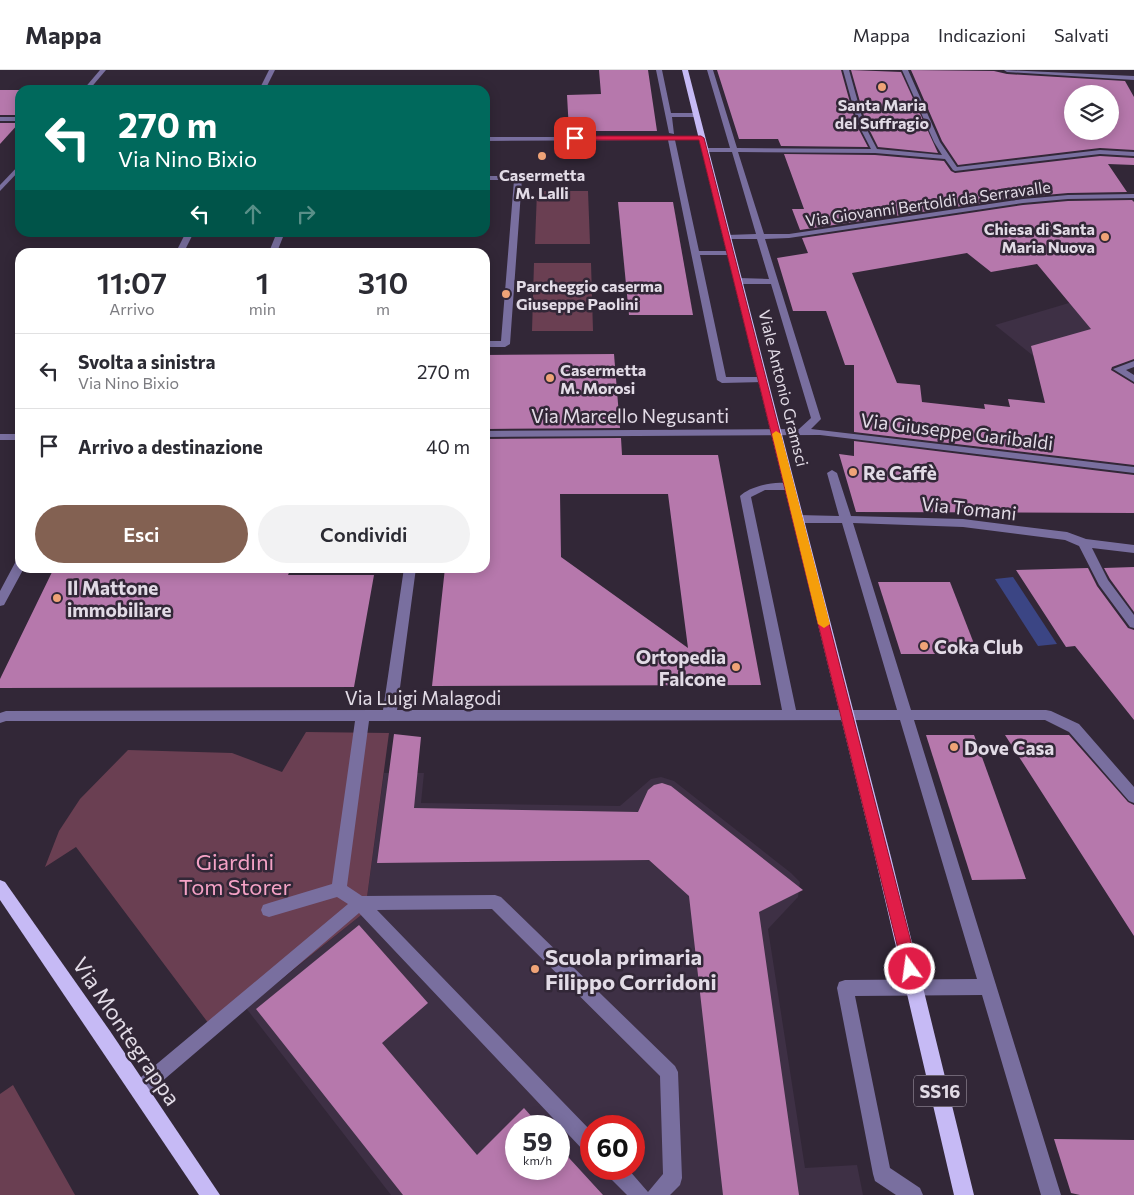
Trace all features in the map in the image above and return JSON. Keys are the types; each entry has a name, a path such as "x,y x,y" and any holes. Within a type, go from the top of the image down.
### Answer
{"main road":[{"name":"Viale Antonio Gramsci","path":"685,70 915,988 964,1195"},
{"name":"Via Montegrappa","path":"2,886 210,1195"}],"street":[{"path":"90,85 103,70"},
{"path":"264,85 272,70"},
{"path":"660,70 722,380 763,380"},
{"path":"710,70 816,419 802,432"},
{"path":"846,70 862,124 874,151"},
{"path":"905,70 937,142 954,169 1100,152 1134,154"},
{"path":"1007,70 1134,78"},
{"path":"669,115 696,115"},
{"path":"0,120 15,120"},
{"path":"490,138 672,135 701,138"},
{"path":"704,150 874,151 946,157"},
{"path":"0,189 15,172"},
{"path":"490,178 518,178 506,344 490,344"},
{"name":"Via Giovanni Bertoldi da Serravalle","path":"727,237 789,236 1023,201 1068,197 1134,196"},
{"path":"696,253 731,253"},
{"path":"738,282 774,282"},
{"path":"1134,364 1118,369 1134,379"},
{"name":"Via Giuseppe Garibaldi","path":"776,432 829,433 1134,470"},
{"name":"Via Marcello Negusanti","path":"490,434 776,432"},
{"path":"0,437 15,437"},
{"path":"832,473 1051,1195"},
{"path":"790,487 762,487 745,496 790,715"},
{"name":"Via Tomani","path":"798,519 963,523 1067,536 1084,543 1134,548"},
{"path":"1084,543 1103,582 1134,624"},
{"path":"0,602 15,573"},
{"path":"389,716 409,573"},
{"path":"339,889 363,715"},
{"path":"847,715 1046,715 1074,728 1134,798"},
{"name":"Via Luigi Malagodi","path":"0,718 14,716 847,715"},
{"path":"269,910 339,889 360,902 580,1132"},
{"path":"140,1089 360,902 495,902 669,1072 673,1178 657,1195"},
{"path":"913,1195 882,1174 845,988 988,988"},
{"path":"626,1180 640,1195"}],"shaded area":[{"path":"1134,301 1051,370 995,325 1069,303"},
{"name":"Scuola primaria Filippo Corridoni","path":"384,773 424,773 421,803 620,806 651,779 661,777 674,781 800,882 798,897 768,929 805,1168 857,1165 863,1195 391,1195 246,1008 365,912"}],"green space":[{"path":"537,191 588,191 590,244 535,244"},
{"path":"534,263 591,263 593,331 532,331"},
{"name":"Giardini Tom Storer","path":"306,732 389,733 365,912 215,1032 76,847 45,867 59,831 80,799 128,750 232,753 282,772"},
{"path":"13,1085 75,1195 0,1195 0,1094"}],"water":[{"path":"1013,577 1057,644 1038,646 995,579"}],"building":[{"path":"599,70 648,70 657,131 569,131 567,95 601,94"},
{"path":"717,70 841,70 856,124 868,147 781,146 778,139 739,139"},
{"path":"851,70 901,72 938,153 878,147 866,123"},
{"path":"911,70 994,71 1007,74 1125,81 1134,97 1134,150 1100,148 958,165 942,141"},
{"path":"0,90 15,90 15,115 0,115"},
{"path":"0,123 15,123 15,127 0,144"},
{"path":"784,154 875,155 944,161 951,171 955,173 1100,156 1134,158 1134,165 1108,164 1127,192 1068,193 1023,197 800,230 792,209 804,209"},
{"path":"1132,200 1134,202 1134,359 1112,367 1111,370 1134,384 1134,465 854,432 854,365 845,365 826,311 793,311 777,258 808,253 802,238 1023,205 1068,201","holes":["967,253 991,272 1037,264 1091,329 1031,346 1045,403 1008,399 1010,407 984,404 985,409 922,402 920,385 897,383 852,273"]},
{"path":"618,202 673,202 693,315 629,315"},
{"name":"Casermetta M. Morosi","path":"614,354 620,428 490,429 490,355"},
{"path":"621,438 622,455 718,455 761,685 432,686 444,573 490,573 490,439","holes":["560,494 668,494 688,648 561,557"]},
{"path":"854,441 1134,475 1134,513 856,512 839,454 854,456"},
{"path":"1134,567 1134,612 1104,568"},
{"path":"1088,568 1097,586 1128,628 1134,630 1134,720 1075,646 1066,647 1016,570"},
{"path":"52,573 374,575 354,687 0,688 0,679"},
{"path":"878,582 950,582 978,654 901,654"},
{"path":"394,734 421,737 414,808 638,812 648,790 654,785 662,783 671,786 803,890 759,912 799,1195 723,1195 689,896 649,860 377,863"},
{"path":"926,735 974,735 1026,879 972,880"},
{"path":"1005,735 1069,735 1128,802 1134,805 1134,936"},
{"path":"359,925 428,1003 382,1043 477,1155 505,1127 505,1180 570,1180 570,1159 580,1170 580,1180 589,1180 603,1195 403,1195 256,1009"},
{"path":"524,1108 530,1115 517,1115"},
{"path":"1054,1139 1134,1140 1134,1195 1080,1195 1071,1193"}],"slow traffic":[{"path":"776,434 824,624"}],"place":[{"name":"Santa Maria del Suffragio","path":"882,87"},
{"name":"Casermetta M. Lalli","path":"542,156"},
{"name":"Chiesa di Santa Maria Nuova","path":"1105,237"},
{"name":"Parcheggio caserma Giuseppe Paolini","path":"506,294"},
{"name":"Casermetta M. Morosi","path":"550,378"},
{"name":"Re Caffè","path":"853,472"},
{"name":"Il Mattone immobiliare","path":"57,598"},
{"name":"Coka Club","path":"924,646"},
{"name":"Ortopedia Falcone","path":"736,667"},
{"name":"Dove Casa","path":"954,747"},
{"name":"Scuola primaria Filippo Corridoni","path":"535,969"}],"route":[{"path":"575,138 701,138 910,969"}]}
